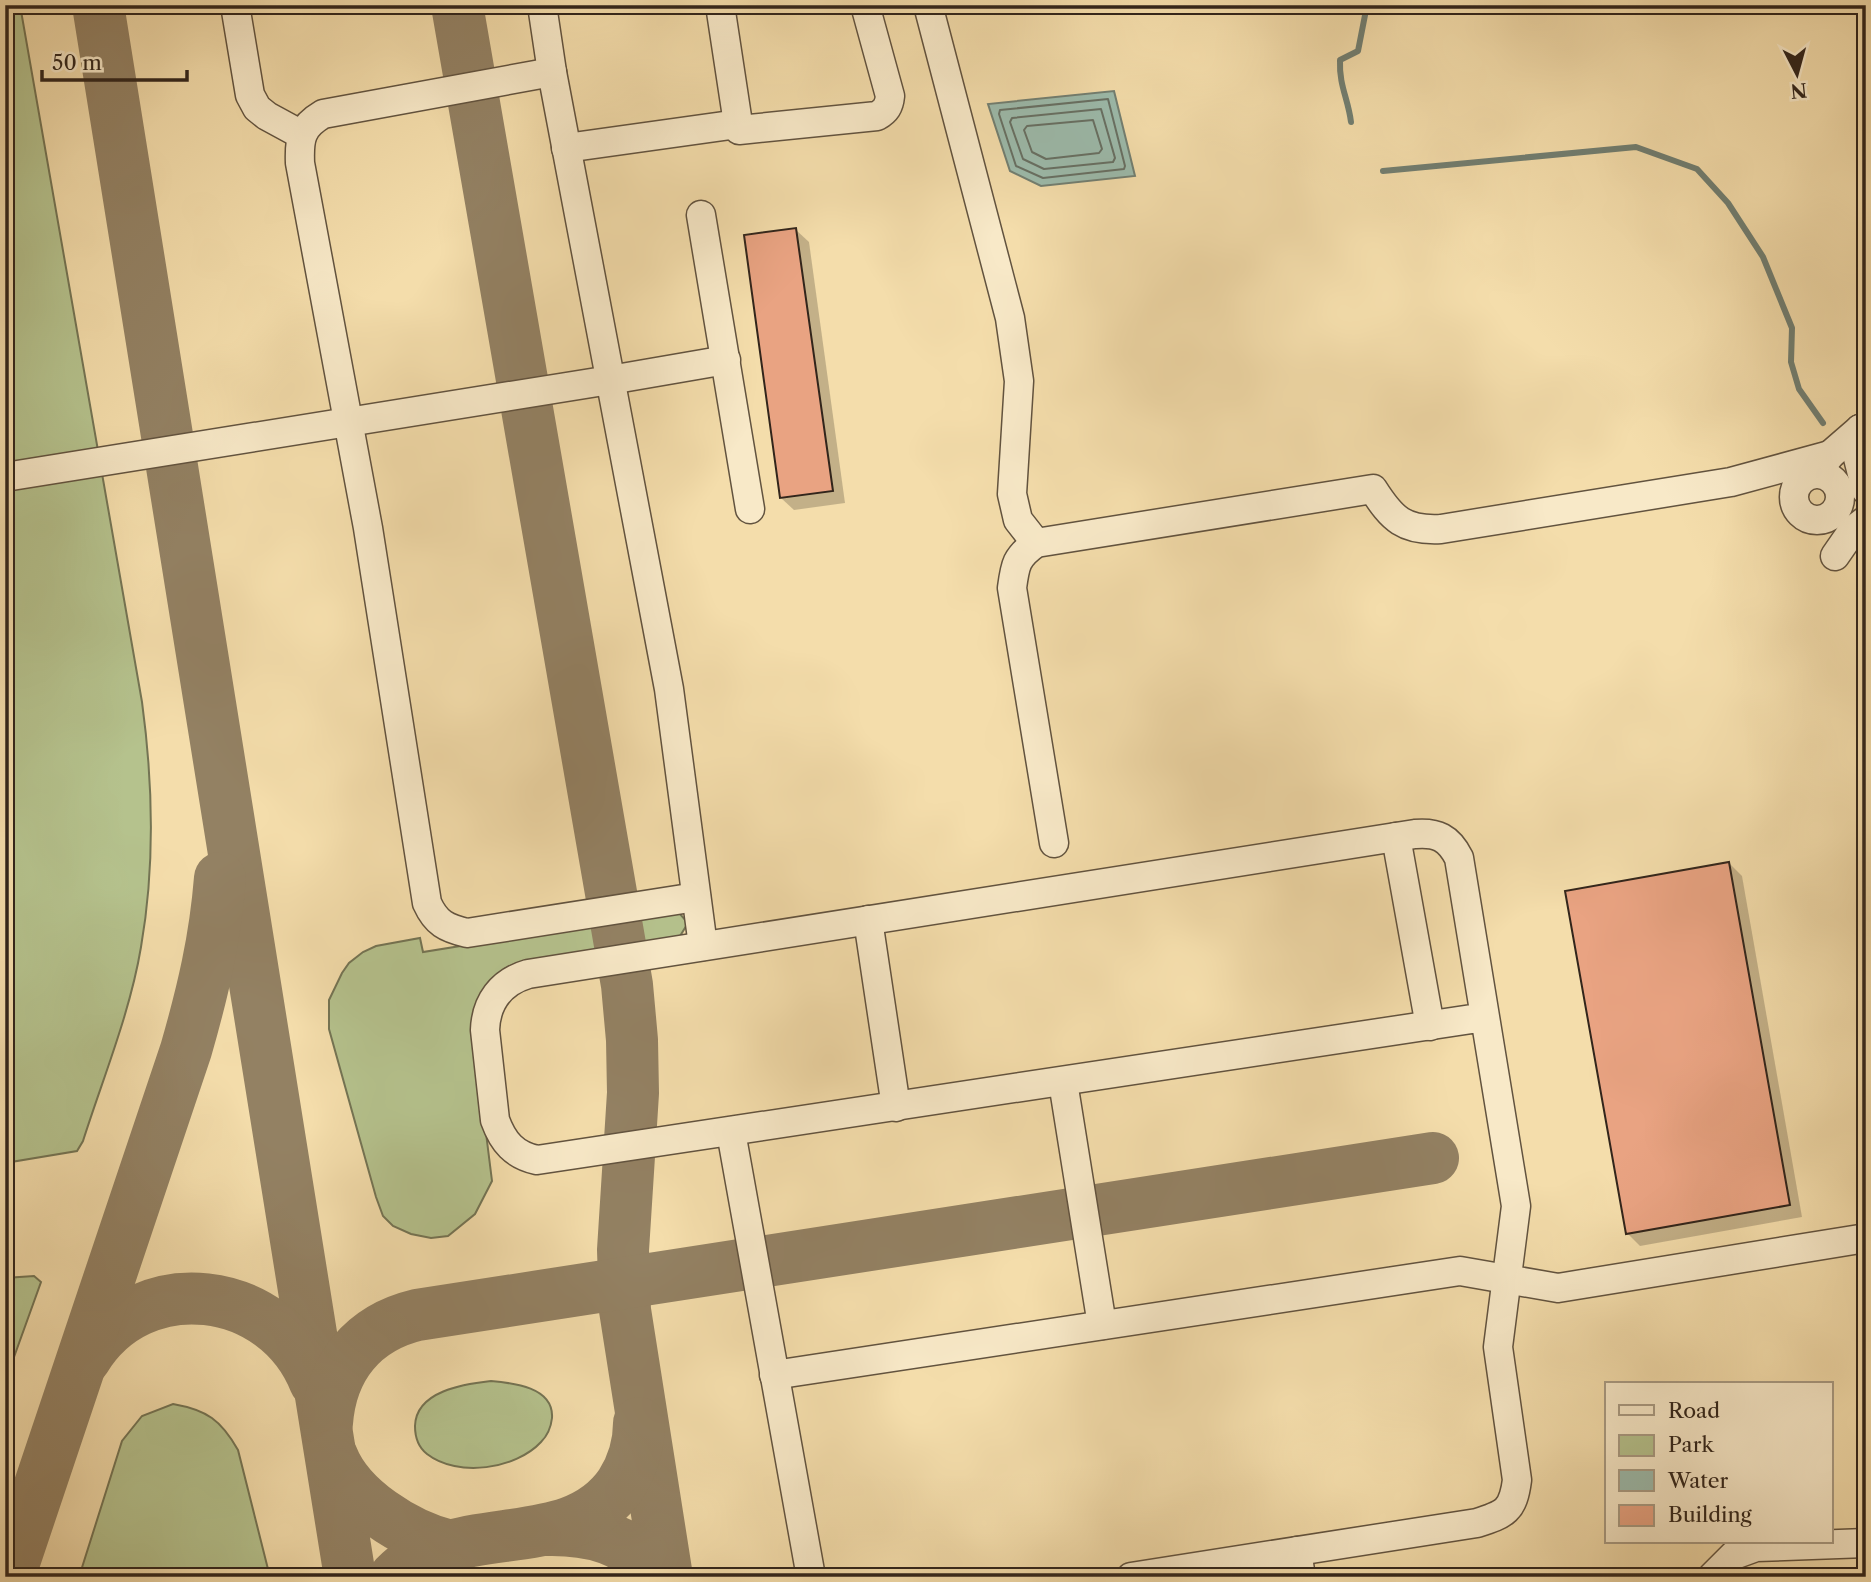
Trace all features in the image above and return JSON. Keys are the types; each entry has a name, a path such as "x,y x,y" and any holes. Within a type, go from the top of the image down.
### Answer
{"lane":[{"path":"235,5 250,95 257,108 302,135"},
{"path":"541,5 669,689 703,946"},
{"path":"720,5 739,130 877,117 885,112 890,96 865,5"},
{"path":"929,5 1010,318 1019,381 1012,494 1018,520 1037,543"},
{"path":"552,72 323,114 309,122 302,135 300,163 368,528 428,903 432,915 441,925 467,933 696,897"},
{"path":"566,148 738,124"},
{"path":"701,215 750,509"},
{"path":"5,477 726,360"},
{"path":"1801,514 1794,501 1796,486 1812,465 1863,428"},
{"path":"1863,428 1854,442 1866,490"},
{"path":"1054,843 1012,588 1015,564 1025,551 1037,543 1373,489 1386,509 1400,522 1420,530 1441,529 1731,482 1812,465 1830,477 1839,490 1839,505 1835,512"},
{"path":"1731,482 1763,486 1801,514 1814,520 1821,520 1835,512 1866,507"},
{"path":"1835,556 1853,530 1866,520"},
{"path":"1131,1577 1299,1564 1477,1523 1505,1512 1515,1499 1517,1480 1498,1347 1516,1206 1459,858 1452,844 1443,837 1429,833 1396,837 528,974 505,984 490,1004 486,1016 495,1120 513,1151 523,1157 537,1160 1485,1017"},
{"path":"1396,837 1430,1026"},
{"path":"868,920 896,1107"},
{"path":"1063,1082 1102,1325"},
{"path":"731,1132 811,1577"},
{"path":"774,1375 1460,1271 1558,1288 1866,1238"},
{"path":"1712,1577 1734,1555 1756,1547 1866,1543"}],"green space":[{"path":"5,5 20,5 142,702 151,825 146,917 136,972 123,1021 83,1141 77,1151 5,1163"},
{"path":"670,912 680,914 688,923 680,936 517,963 493,978 484,990 474,1037 492,1181 475,1214 448,1236 431,1238 411,1234 393,1226 383,1216 376,1197 329,1029 329,1000 349,963 376,946 420,938 423,952"},
{"path":"34,1276 41,1282 5,1382 5,1278"},
{"path":"491,1381 520,1385 546,1399 552,1418 546,1437 517,1459 486,1467 454,1466 427,1454 418,1442 415,1426 417,1414 424,1405 432,1397 455,1387"},
{"path":"173,1404 212,1418 238,1450 270,1577 79,1577 122,1441 142,1416"}],"water":[{"path":"1114,91 1135,176 1041,186 1010,171 988,104"}],"building":[{"path":"796,228 833,491 780,498 744,235"},
{"path":"1729,862 1790,1205 1626,1234 1565,891"}],"waterway":[{"path":"1351,122 1340,60 1358,51 1367,5"},
{"path":"1383,171 1636,147 1697,169 1728,203 1763,257 1792,328 1791,362 1799,389 1823,423"}],"taxiway":[{"path":"98,5 350,1577"},
{"path":"457,5 627,985 633,1093 623,1250 625,1310 667,1577"},
{"path":"9,1577 186,1050 208,965 220,878"},
{"path":"327,1423 335,1384 353,1353 381,1329 417,1315 1433,1158"},
{"path":"85,1359 109,1330 139,1310 172,1300 206,1299 240,1307 270,1324 296,1349 315,1382"},
{"path":"395,1577 420,1558 449,1546 543,1530 572,1522 599,1507 621,1484 629,1470 635,1455 639,1423"},
{"path":"332,1456 340,1472 365,1501 398,1524 450,1546"},
{"path":"546,1530 578,1531 608,1538 635,1553 656,1577"}]}
